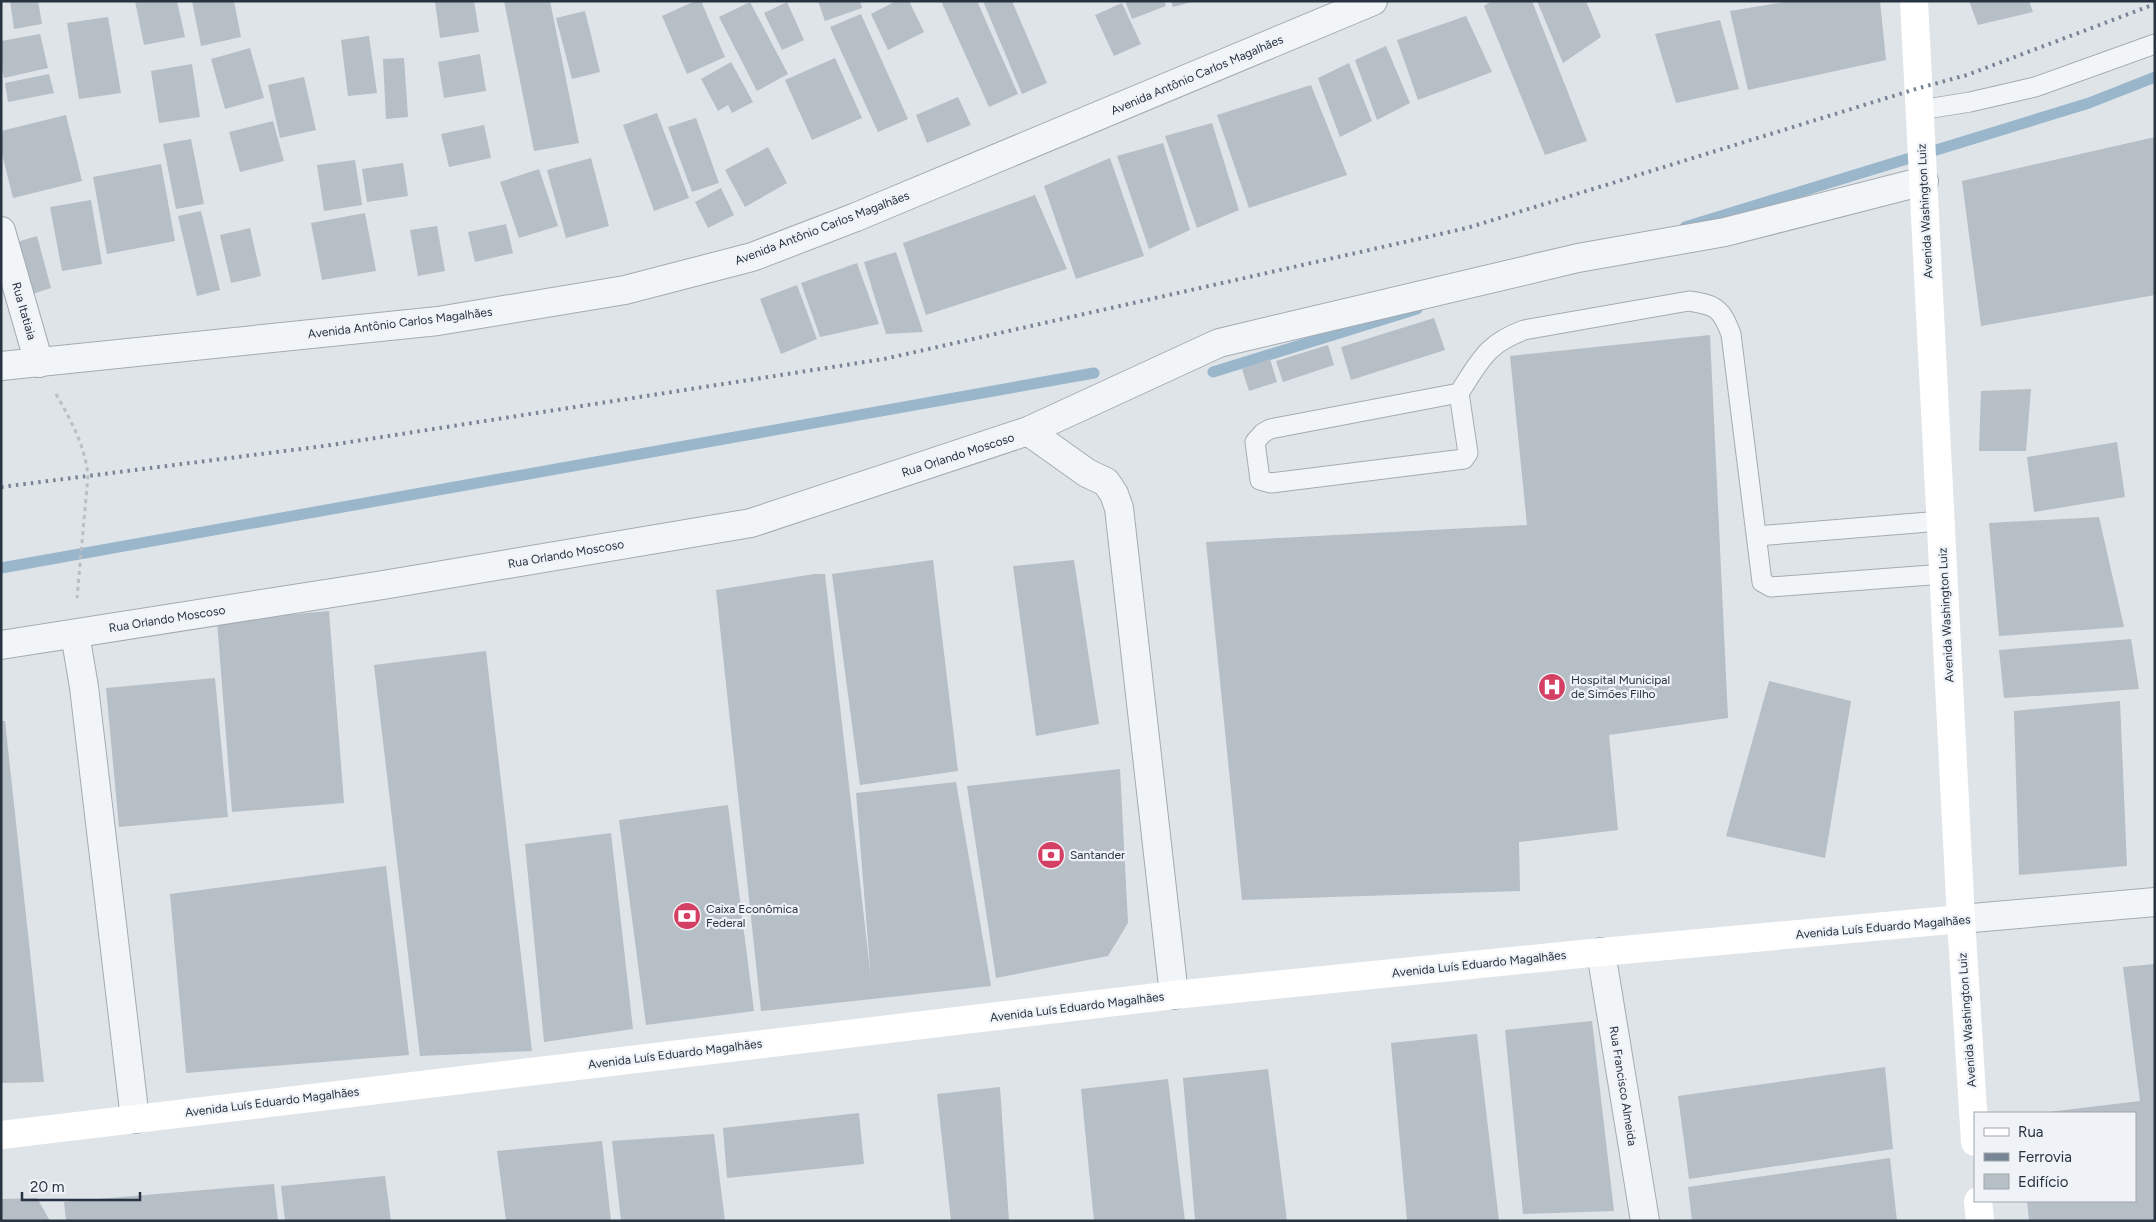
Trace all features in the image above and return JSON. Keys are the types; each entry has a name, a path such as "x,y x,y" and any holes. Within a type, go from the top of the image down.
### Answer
{"main road":[{"name":"Avenida Washington Luiz","path":"1914,1 1961,920 1974,1126"},
{"name":"Avenida Luís Eduardo Magalhães","path":"1,1134 1174,995 1601,952 1961,920"},
{"path":"1978,1202 1980,1221"}],"street":[{"name":"Avenida Antônio Carlos Magalhães","path":"1,366 438,321 625,290 752,257 856,217 1373,1"},
{"path":"1028,431 1219,342 1578,258 1724,232 1923,172"},
{"name":"Rua Itatiaia","path":"1,231 38,363"},
{"name":"Rua Orlando Moscoso","path":"1,645 383,585 751,523 1028,431 1086,473 1106,482 1114,494 1119,508 1174,995"},
{"path":"75,634 85,697 135,1118"},
{"name":"Avenida Luís Eduardo Magalhães","path":"1961,920 2155,902"},
{"name":"Rua Francisco Almeida","path":"1601,952 1645,1221"}],"lane":[{"path":"1920,106 1970,102 2035,87 2155,44"},
{"path":"1459,393 1270,429 1263,433 1255,442 1260,480 1271,484 1464,459 1468,454 1459,393 1482,358 1494,344 1524,330 1689,301 1708,304 1717,308 1724,317 1731,334 1762,582 1771,587 1944,574"},
{"path":"1757,536 1941,521"}],"path":[{"path":"38,363 78,433 87,462 88,476 77,588"}],"building":[{"path":"10,1 38,1 42,24 14,29"},
{"path":"135,1 177,1 185,37 144,45"},
{"path":"192,1 234,1 241,37 201,46"},
{"path":"474,1 479,32 440,38 435,2"},
{"path":"504,1 550,1 579,143 534,151"},
{"path":"695,1 701,1 725,57 687,74 662,16"},
{"path":"818,1 860,1 862,8 825,21"},
{"path":"896,1 909,1 924,32 888,50 871,14"},
{"path":"941,1 977,1 1018,94 989,107"},
{"path":"983,1 1012,1 1047,83 1022,94"},
{"path":"1125,1 1164,1 1166,6 1132,19"},
{"path":"1171,1 1192,1 1192,2 1173,7"},
{"path":"1492,1 1532,1 1587,141 1545,155 1484,6"},
{"path":"1537,1 1586,1 1601,37 1563,63"},
{"path":"1790,1 1880,1 1886,60 1748,90 1730,11"},
{"path":"1969,1 2029,1 2033,12 1978,25"},
{"path":"750,2 788,74 757,91 719,17"},
{"path":"787,2 804,40 782,50 764,13"},
{"path":"1122,3 1141,44 1114,56 1095,15"},
{"path":"585,11 600,72 572,79 556,18"},
{"path":"861,14 908,119 878,132 830,27"},
{"path":"1466,16 1492,72 1418,100 1397,40"},
{"path":"108,17 121,93 79,99 67,23"},
{"path":"1720,20 1739,89 1676,103 1655,34"},
{"path":"40,34 48,68 4,78 1,64 1,41"},
{"path":"369,36 377,93 348,96 341,40"},
{"path":"1386,46 1410,103 1377,120 1355,60"},
{"path":"250,48 264,98 225,109 211,59"},
{"path":"480,54 486,91 444,98 438,62"},
{"path":"404,58 408,117 386,119 383,59"},
{"path":"835,58 862,118 812,140 785,80"},
{"path":"731,62 753,102 732,113 728,105 718,111 701,79"},
{"path":"1349,63 1372,121 1340,137 1318,78"},
{"path":"192,64 200,117 159,123 151,71"},
{"path":"49,74 54,93 8,102 5,83"},
{"path":"304,77 316,130 280,138 268,85"},
{"path":"1311,85 1347,175 1249,208 1217,115"},
{"path":"958,97 971,125 927,143 916,115"},
{"path":"657,113 689,198 654,211 623,125"},
{"path":"66,115 82,181 13,198 1,150 1,131"},
{"path":"696,118 719,183 692,192 668,127"},
{"path":"273,121 284,161 240,172 229,132"},
{"path":"1212,123 1239,210 1197,228 1165,136"},
{"path":"484,125 491,158 449,167 441,134"},
{"path":"2155,137 2155,295 1981,326 1962,181"},
{"path":"191,139 204,204 176,209 163,144"},
{"path":"1163,143 1190,230 1149,249 1117,156"},
{"path":"768,147 787,183 745,207 725,170"},
{"path":"591,158 609,226 566,238 547,170"},
{"path":"1110,158 1144,256 1076,279 1044,186"},
{"path":"355,160 362,205 324,211 317,165"},
{"path":"403,163 408,196 367,202 362,169"},
{"path":"161,164 175,241 107,254 93,177"},
{"path":"539,169 558,226 519,238 500,182"},
{"path":"721,188 734,215 708,228 695,202"},
{"path":"1035,195 1067,269 926,315 903,243"},
{"path":"91,200 102,264 62,271 50,207"},
{"path":"201,211 220,290 197,296 178,216"},
{"path":"365,213 376,271 322,280 311,223"},
{"path":"506,224 513,253 475,262 468,232"},
{"path":"437,226 445,271 418,276 410,230"},
{"path":"250,228 261,276 231,283 220,235"},
{"path":"37,236 51,288 29,295 14,243"},
{"path":"896,252 923,332 886,334 864,262"},
{"path":"857,263 879,324 820,337 801,283"},
{"path":"797,285 817,339 781,354 760,299"},
{"path":"1434,318 1445,350 1351,380 1341,347"},
{"path":"1710,335 1728,718 1609,735 1618,830 1519,842 1520,891 1242,900 1206,542 1527,525 1510,356"},
{"path":"1328,345 1334,365 1283,382 1276,361"},
{"path":"1270,359 1277,382 1249,391 1242,369"},
{"path":"2031,389 2026,451 1979,451 1981,391"},
{"path":"2117,442 2125,497 2034,512 2027,457"},
{"path":"2099,517 2124,627 1999,636 1989,523"},
{"path":"933,560 958,771 860,785 832,574"},
{"path":"1074,560 1099,724 1036,736 1013,566"},
{"path":"814,574 825,574 871,979 856,793 956,782 991,986 761,1011 716,590"},
{"path":"329,611 344,803 232,812 217,621"},
{"path":"2131,639 2139,689 2004,698 1999,650"},
{"path":"486,651 532,1051 420,1056 374,665"},
{"path":"215,678 228,817 119,827 106,688"},
{"path":"1769,681 1851,701 1825,858 1726,836"},
{"path":"2120,701 2127,866 2019,875 2014,711"},
{"path":"1,721 5,721 44,1082 1,1083"},
{"name":"Santander","path":"1120,769 1128,923 1108,956 996,978 967,786"},
{"name":"Caixa Econômica Federal","path":"728,805 754,1011 646,1025 619,820"},
{"path":"611,833 633,1029 544,1042 525,844"},
{"path":"386,866 409,1055 186,1073 170,894"},
{"path":"2155,964 2155,1221 2029,1221 2027,1202 2136,1202 2136,1112 2048,1112 2140,1101 2123,967"},
{"path":"1592,1021 1614,1211 1523,1214 1505,1030"},
{"path":"1477,1034 1499,1221 1407,1221 1391,1043"},
{"path":"1885,1067 1893,1149 1689,1179 1678,1096"},
{"path":"1268,1069 1287,1221 1195,1221 1183,1078"},
{"path":"1168,1079 1185,1221 1094,1221 1081,1089"},
{"path":"1000,1087 1009,1221 951,1221 937,1094"},
{"path":"859,1113 864,1164 727,1178 723,1128"},
{"path":"714,1134 725,1221 621,1221 612,1141"},
{"path":"602,1141 611,1221 506,1221 497,1151"},
{"path":"1890,1158 1897,1221 1692,1221 1688,1187"},
{"path":"385,1176 391,1221 285,1221 281,1186"},
{"path":"274,1184 278,1221 66,1221 64,1202"},
{"path":"37,1198 50,1221 1,1221 1,1199"}],"waterway":[{"path":"1685,227 2089,103 2155,77"},
{"path":"1213,372 1417,309"},
{"path":"1,568 1094,373"}],"railway":[{"path":"1,487 324,446 884,359 1467,228 1919,88 1967,75 2155,4"}],"place":[{"name":"Hospital Municipal de Simões Filho","path":"1552,687"},
{"name":"Santander","path":"1051,855"},
{"name":"Caixa Econômica Federal","path":"687,916"}]}
